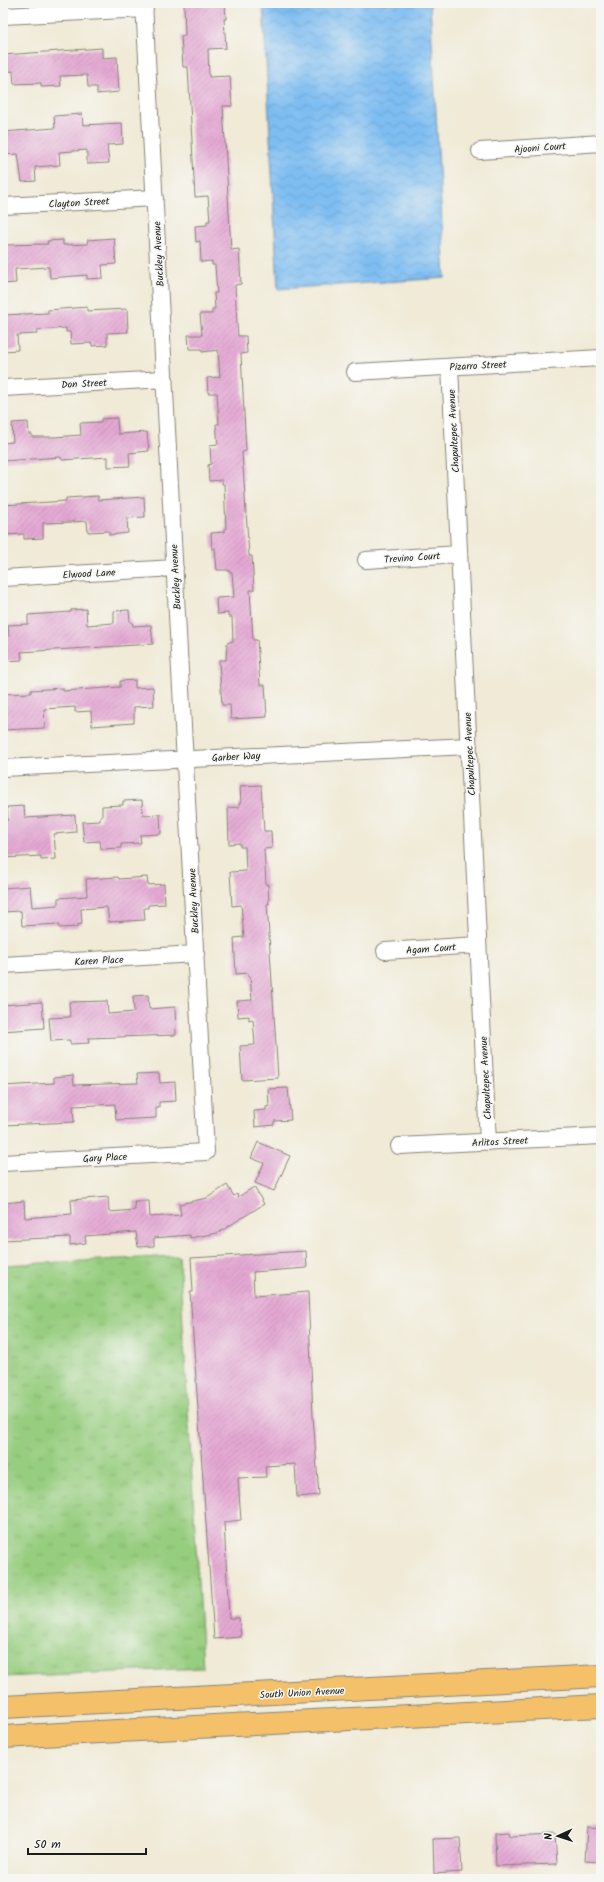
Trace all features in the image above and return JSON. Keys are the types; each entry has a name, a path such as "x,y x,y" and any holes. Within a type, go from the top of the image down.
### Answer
{"main road":[{"name":"South Union Avenue","path":"3,1708 601,1676"},
{"path":"303,1721 326,1705 447,1698 462,1684"},
{"path":"129,1731 145,1715 250,1708 262,1694"},
{"path":"3,1737 601,1706"}],"street":[{"path":"3,16 145,6"},
{"name":"Buckley Avenue","path":"145,6 206,1152"},
{"name":"Ajooni Court","path":"480,151 601,143"},
{"name":"Clayton Street","path":"3,206 155,198"},
{"name":"Pizarro Street","path":"355,372 601,358"},
{"name":"Chapultepec Avenue","path":"450,367 488,1142"},
{"name":"Don Street","path":"3,388 165,379"},
{"name":"Trevino Court","path":"366,560 459,554"},
{"name":"Elwood Lane","path":"3,578 175,568"},
{"name":"Garber Way","path":"3,768 185,758 469,746"},
{"name":"Agam Court","path":"385,951 478,945"},
{"name":"Karen Place","path":"3,965 196,954"},
{"name":"Arlitos Street","path":"399,1146 601,1136"},
{"name":"Gary Place","path":"3,1163 206,1152"}],"green space":[{"path":"179,1256 203,1668 3,1677 3,1265"}],"water":[{"path":"263,3 430,3 445,278 278,289"}],"building":[{"path":"184,3 225,3 226,19 224,19 226,48 208,49 209,77 230,76 232,106 223,106 231,250 239,249 241,284 235,285 237,325 238,336 246,336 247,353 241,354 246,451 242,452 249,556 252,556 254,590 250,590 253,640 257,640 260,685 265,685 267,717 231,719 230,705 222,705 219,660 226,660 227,643 233,641 232,617 228,617 228,613 217,614 216,598 234,597 232,572 229,572 229,570 217,570 215,548 212,549 211,533 224,532 224,529 226,528 224,484 222,484 222,480 209,481 208,465 211,464 210,445 218,444 216,424 219,424 217,393 208,393 207,378 220,377 218,350 202,352 202,349 189,349 188,335 202,335 200,314 212,314 212,309 215,309 214,293 217,293 215,265 212,265 212,261 201,262 200,241 196,242 195,226 207,225 207,221 210,221 208,196 195,197 188,67 183,67 181,36 185,36"},
{"path":"102,48 102,58 117,57 119,92 97,94 97,87 88,87 87,75 60,76 61,86 41,87 41,83 14,84 13,71 3,72 3,55"},
{"path":"82,114 83,125 122,123 123,144 107,145 109,163 87,164 87,150 59,152 60,165 35,167 36,181 22,182 18,154 3,155 3,132 55,128 54,116"},
{"path":"114,238 116,264 102,265 103,278 87,279 87,275 50,278 49,267 15,269 16,283 3,284 3,245 48,244 47,241 63,240 63,245 88,244 87,240"},
{"path":"87,307 87,311 127,309 128,332 107,333 107,345 92,346 92,343 71,344 70,332 66,332 66,328 37,330 37,334 17,335 18,350 3,351 3,315 48,313 48,310"},
{"path":"117,418 118,434 147,432 149,451 129,453 130,466 108,467 108,457 62,460 61,457 3,461 3,443 13,442 12,423 28,422 29,434 32,434 32,437 54,437 81,435 80,423 101,422 101,419"},
{"path":"98,496 98,500 144,497 145,517 127,518 128,533 109,535 109,531 88,532 87,521 43,523 43,538 24,539 24,534 3,535 3,505 66,501 66,498"},
{"path":"86,609 87,625 114,623 114,611 129,610 130,622 132,622 133,626 151,625 153,644 21,652 22,660 3,661 3,640 5,640 5,636 9,636 8,625 28,624 28,615 71,612 71,610"},
{"path":"135,680 135,688 153,687 154,706 134,707 134,723 92,726 91,711 75,712 75,707 44,709 45,728 3,730 3,694 31,693 31,690 63,688 63,691 120,687 120,681"},
{"path":"261,785 264,831 271,831 272,848 264,849 266,885 268,884 269,904 267,904 278,1078 242,1080 240,1046 255,1045 253,1019 249,1020 249,1016 238,1017 237,1001 252,1000 250,976 248,977 248,973 236,974 234,938 244,937 241,905 232,906 230,872 246,871 245,847 240,847 240,843 229,844 228,808 239,807 239,803 241,803 240,786"},
{"path":"142,800 143,815 160,814 161,834 140,835 141,843 121,844 121,848 101,849 100,841 84,842 82,822 100,821 100,817 102,817 102,806 123,805 123,801"},
{"path":"24,806 25,818 75,815 76,832 54,834 56,859 41,860 41,856 3,858 3,821 8,820 7,807"},
{"path":"118,877 119,879 147,877 148,885 164,884 165,904 148,905 148,908 144,908 145,920 109,922 107,907 81,909 82,924 77,925 77,927 59,928 59,924 22,926 21,911 3,912 3,888 30,886 32,907 58,905 58,898 87,896 86,879"},
{"path":"148,995 149,1009 175,1007 176,1035 88,1038 89,1043 70,1044 70,1040 51,1041 49,1018 70,1017 69,1002 107,1001 108,1014 134,1012 133,996"},
{"path":"42,1002 44,1028 3,1031 3,1005"},
{"path":"159,1073 160,1083 175,1082 176,1101 159,1102 159,1107 156,1107 156,1118 116,1120 115,1104 73,1106 74,1122 3,1125 3,1086 54,1083 54,1077 73,1075 74,1085 138,1083 137,1074"},
{"path":"288,1088 291,1120 274,1121 274,1125 255,1127 254,1111 266,1110 266,1107 269,1106 268,1089"},
{"path":"258,1142 290,1156 274,1191 255,1183 264,1163 251,1158"},
{"path":"227,1185 234,1196 237,1194 238,1197 254,1187 264,1204 218,1233 190,1238 190,1235 154,1238 154,1246 138,1247 136,1232 85,1236 86,1243 70,1245 70,1237 3,1240 3,1203 24,1201 25,1218 72,1214 71,1200 108,1197 109,1212 135,1210 134,1201 149,1201 150,1217 181,1215 179,1204 207,1198"},
{"path":"306,1251 307,1268 253,1272 254,1296 308,1292 313,1416 319,1495 297,1497 295,1464 265,1466 266,1477 238,1478 241,1520 224,1522 229,1618 239,1618 241,1637 214,1639 190,1292 193,1292 191,1258"},
{"path":"587,1827 601,1828 601,1862 585,1861"},
{"path":"509,1832 510,1836 555,1834 557,1864 496,1866 495,1833"},
{"path":"460,1838 462,1872 434,1874 433,1839"}]}
